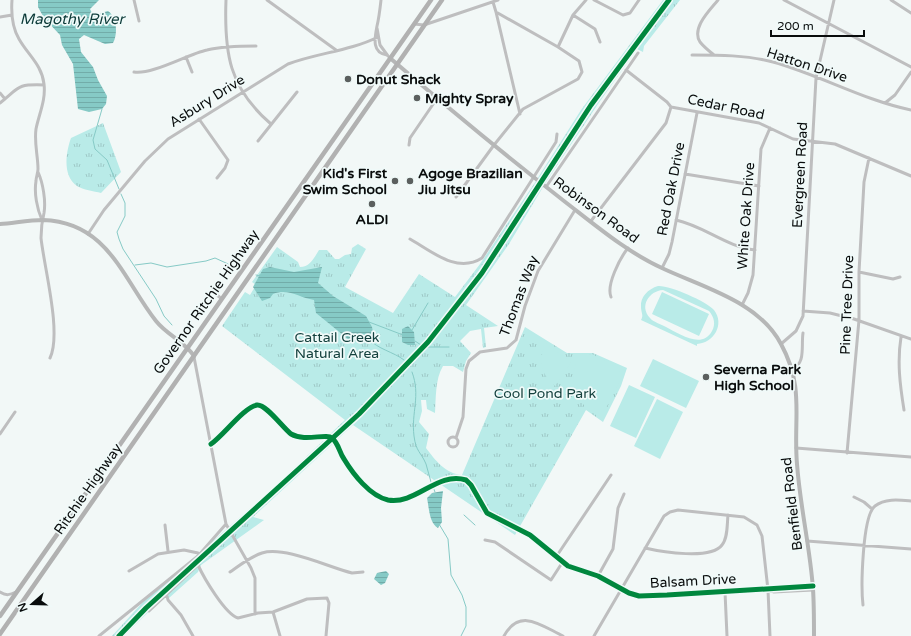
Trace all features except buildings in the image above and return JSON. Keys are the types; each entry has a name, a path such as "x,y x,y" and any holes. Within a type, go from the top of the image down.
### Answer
{"highway":[{"name":"Governor Ritchie Highway","path":"0,616 188,348 389,57 431,0"},
{"name":"Governor Ritchie Highway","path":"194,356 442,0"},
{"name":"Ritchie Highway","path":"0,634 194,356"},
{"path":"36,564 45,570"}],"main road":[{"name":"Robinson Road","path":"389,57 534,178 591,222 628,248 662,268 742,305 765,323 781,344"},
{"path":"0,224 42,220 69,225 88,234 114,258 160,326 188,348 194,356"},
{"name":"Benfield Road","path":"781,344 792,369 797,398 796,448 813,588 814,636"}],"street":[{"path":"12,0 12,16 15,31 23,46 38,66 44,85 43,102 36,130 38,172 36,185 38,212 42,220"},
{"path":"134,0 139,21"},
{"path":"226,0 226,46 232,72 243,92 260,114 271,124"},
{"path":"267,0 336,50"},
{"path":"273,5 277,0"},
{"path":"380,0 377,28 374,39 378,49 384,55 389,57"},
{"path":"414,24 424,25 498,0"},
{"path":"558,47 573,16 586,0"},
{"path":"594,0 623,15 630,13 639,0"},
{"path":"714,55 700,42 698,30 701,23 718,0"},
{"path":"784,0 911,67"},
{"name":"Evergreen Road","path":"781,344 798,329 802,321 816,78 834,0"},
{"path":"891,0 911,13"},
{"path":"494,2 520,114"},
{"path":"456,197 494,145 528,106 578,79 582,75 582,68 579,61 558,47 496,12"},
{"path":"0,16 12,16"},
{"path":"573,16 595,29 600,42"},
{"path":"377,28 380,45 389,57"},
{"name":"Asbury Drive","path":"88,234 104,210 145,161 168,139 199,118 288,64 378,37"},
{"path":"134,72 146,72 206,50 226,46 256,46"},
{"path":"546,187 638,53"},
{"name":"Hatton Drive","path":"692,55 714,55 772,62 885,103 911,110"},
{"path":"186,57 192,72"},
{"path":"591,222 666,123 671,107 667,102 626,70"},
{"path":"885,103 895,95 911,72"},
{"path":"0,103 13,90 22,86 44,85"},
{"path":"258,141 297,92"},
{"path":"0,93 5,99"},
{"path":"410,144 410,138 438,97"},
{"name":"Cedar Road","path":"671,107 697,113 760,123 793,139 835,144 911,176"},
{"name":"Red Oak Drive","path":"662,268 669,254 697,113"},
{"path":"199,118 228,160 225,168 217,178"},
{"name":"White Oak Drive","path":"742,305 754,275 761,149 770,128"},
{"path":"410,238 456,264 466,264 477,261 486,253 534,178 556,142 558,134"},
{"name":"Pine Tree Drive","path":"847,453 859,320 859,272 864,182 869,158"},
{"path":"38,172 42,180 44,212 41,236 53,322 53,352 50,358"},
{"path":"685,174 738,184 759,186"},
{"name":"Thomas Way","path":"456,438 462,422 466,369 469,361 480,352 507,348 514,343 518,336 525,306 541,264 575,210"},
{"path":"676,220 687,223 741,247 755,250"},
{"path":"611,297 610,289 616,270 622,255 628,248"},
{"path":"859,272 893,279 900,277"},
{"path":"213,292 222,299"},
{"path":"803,311 830,313 859,320 901,337 911,339"},
{"path":"792,369 798,367 801,362 803,333"},
{"path":"901,337 898,359 899,379 904,410"},
{"path":"194,356 226,524 255,578 255,614"},
{"name":"Balsam Drive","path":"211,444 221,437 245,412 253,406 260,405 264,407 284,428 298,437 311,439 328,436 332,438 338,445 344,459 364,484 374,493 385,499 389,500 410,497 433,485 452,479 466,480 471,485 487,513 541,542 562,563 577,571 598,576 621,589 639,596 768,590 773,588 813,588"},
{"path":"0,434 15,412"},
{"path":"796,448 911,457"},
{"path":"556,557 611,475"},
{"path":"598,576 613,548 618,508 624,494"},
{"path":"854,497 864,502 872,509"},
{"path":"863,605 862,586 867,519 872,509 886,501 911,501"},
{"path":"594,636 664,516 670,512 678,510 748,518 759,528 762,536 768,590 770,636"},
{"path":"645,548 663,552 710,553 724,544 728,515"},
{"path":"99,636 198,554 226,524"},
{"path":"165,525 168,551"},
{"path":"485,540 495,542 551,580 562,563"},
{"path":"807,541 865,544 911,549"},
{"path":"130,571 149,558 168,551 184,550 198,554"},
{"path":"230,572 262,553 277,551 352,573 362,572"},
{"path":"149,611 167,596 198,565 204,578 232,615 242,618 255,614 273,612 307,599 327,598 329,602 326,636"},
{"path":"0,592 8,595 19,590"},
{"path":"725,592 727,636"},
{"path":"167,596 168,600 186,622 193,636"},
{"path":"273,612 280,636"},
{"path":"504,636 509,628 514,624 527,620 538,622 563,636"}],"green space":[{"path":"663,0 680,0 644,46 643,52 637,49 598,104 546,182 509,244 466,305 498,326 484,328 486,347 483,348 481,329 470,331 460,341 471,353 466,361 463,372 453,366 443,366 440,371 436,389 435,413 427,409 426,400 421,400 422,411 419,422 429,434 426,448 441,466 451,472 462,475 525,327 567,353 593,353 627,368 621,386 603,422 586,410 515,535 353,425 253,517 264,520 201,565 198,572 169,598 166,595 124,636 112,636 142,603 271,490 345,420 222,326 245,292 250,295 256,285 252,282 277,247 298,262 300,267 303,267 309,264 319,250 327,250 335,259 339,259 345,255 351,254 352,248 358,244 366,249 345,287 393,313 419,274 455,297 480,264 534,184 581,110"},
{"path":"103,123 121,172 101,193 79,187 72,182 66,164 71,138"},
{"path":"663,286 670,288 696,298 710,306 717,315 718,321 718,327 713,336 703,343 697,344 697,346 641,320 641,303 643,297 654,287","holes":["663,290 709,311 714,321 712,331 708,337 696,340 683,336 653,321 645,309 647,300 650,296"]},
{"path":"662,292 709,314 699,336 652,314"},
{"path":"545,343 571,362 555,386 546,376 542,366 542,355"},
{"path":"592,354 615,367 622,374 622,377 601,418 585,406 579,399 574,384 575,365 579,355"},
{"path":"653,359 699,381 686,408 640,386"},
{"path":"629,385 655,397 636,438 610,426"},
{"path":"657,399 683,412 660,459 634,446"}],"water":[{"name":"Magothy River","path":"38,0 99,0 90,9 93,15 108,11 113,17 116,26 116,35 113,43 105,44 84,35 79,39 81,52 93,67 107,96 106,104 102,109 89,112 78,109 73,64 62,45 60,35 44,18 38,7"},
{"path":"270,267 294,272 322,267 318,283 333,296 366,316 372,327 374,337 358,342 348,339 316,313 314,300 294,294 279,292 262,301 253,287 263,269"},
{"path":"408,326 414,332 415,345 408,345 402,342 402,329"},
{"path":"443,491 441,508 442,522 438,528 431,519 427,498 432,493"},
{"path":"386,571 389,574 385,583 381,585 374,579 377,573"}],"waterway":[{"path":"102,109 93,140 95,149 107,160 119,189"},
{"path":"121,194 125,203 125,216 117,232 119,239 123,249 156,299 164,316 172,325"},
{"path":"135,265 151,263 167,267 206,261 215,258 237,268"},
{"path":"256,275 260,276"},
{"path":"412,330 428,303"},
{"path":"369,322 403,335"},
{"path":"369,339 376,345 404,360"},
{"path":"415,341 421,345"},
{"path":"427,347 449,347"},
{"path":"412,372 416,389 413,427 414,436 417,449 426,464 431,482"},
{"path":"433,487 435,492"},
{"path":"464,515 475,525"},
{"path":"439,524 448,539 451,575 462,595 466,607 466,626 461,636"}],"cycle path":[{"path":"119,636 146,608 359,414 428,342 482,273 591,105 669,0"},
{"path":"211,444 246,411 257,405 261,406 270,412 291,434 302,437 325,436 332,438 357,478 381,498 388,500 408,498 446,480 455,478 466,480 471,485 487,513 530,535 568,566 598,576 629,593 639,596 813,586"}],"place":[{"name":"Donut Shack","path":"348,79"},
{"name":"Mighty Spray","path":"417,98"},
{"name":"Kid's First Swim School","path":"395,181"},
{"name":"Agoge Brazilian Jiu Jitsu","path":"410,181"},
{"name":"ALDI","path":"372,204"},
{"name":"Severna Park High School","path":"706,377"}],"park label":[{"name":"Cattail Creek Natural Area","path":"337,346"},
{"name":"Cool Pond Park","path":"545,393"}]}
